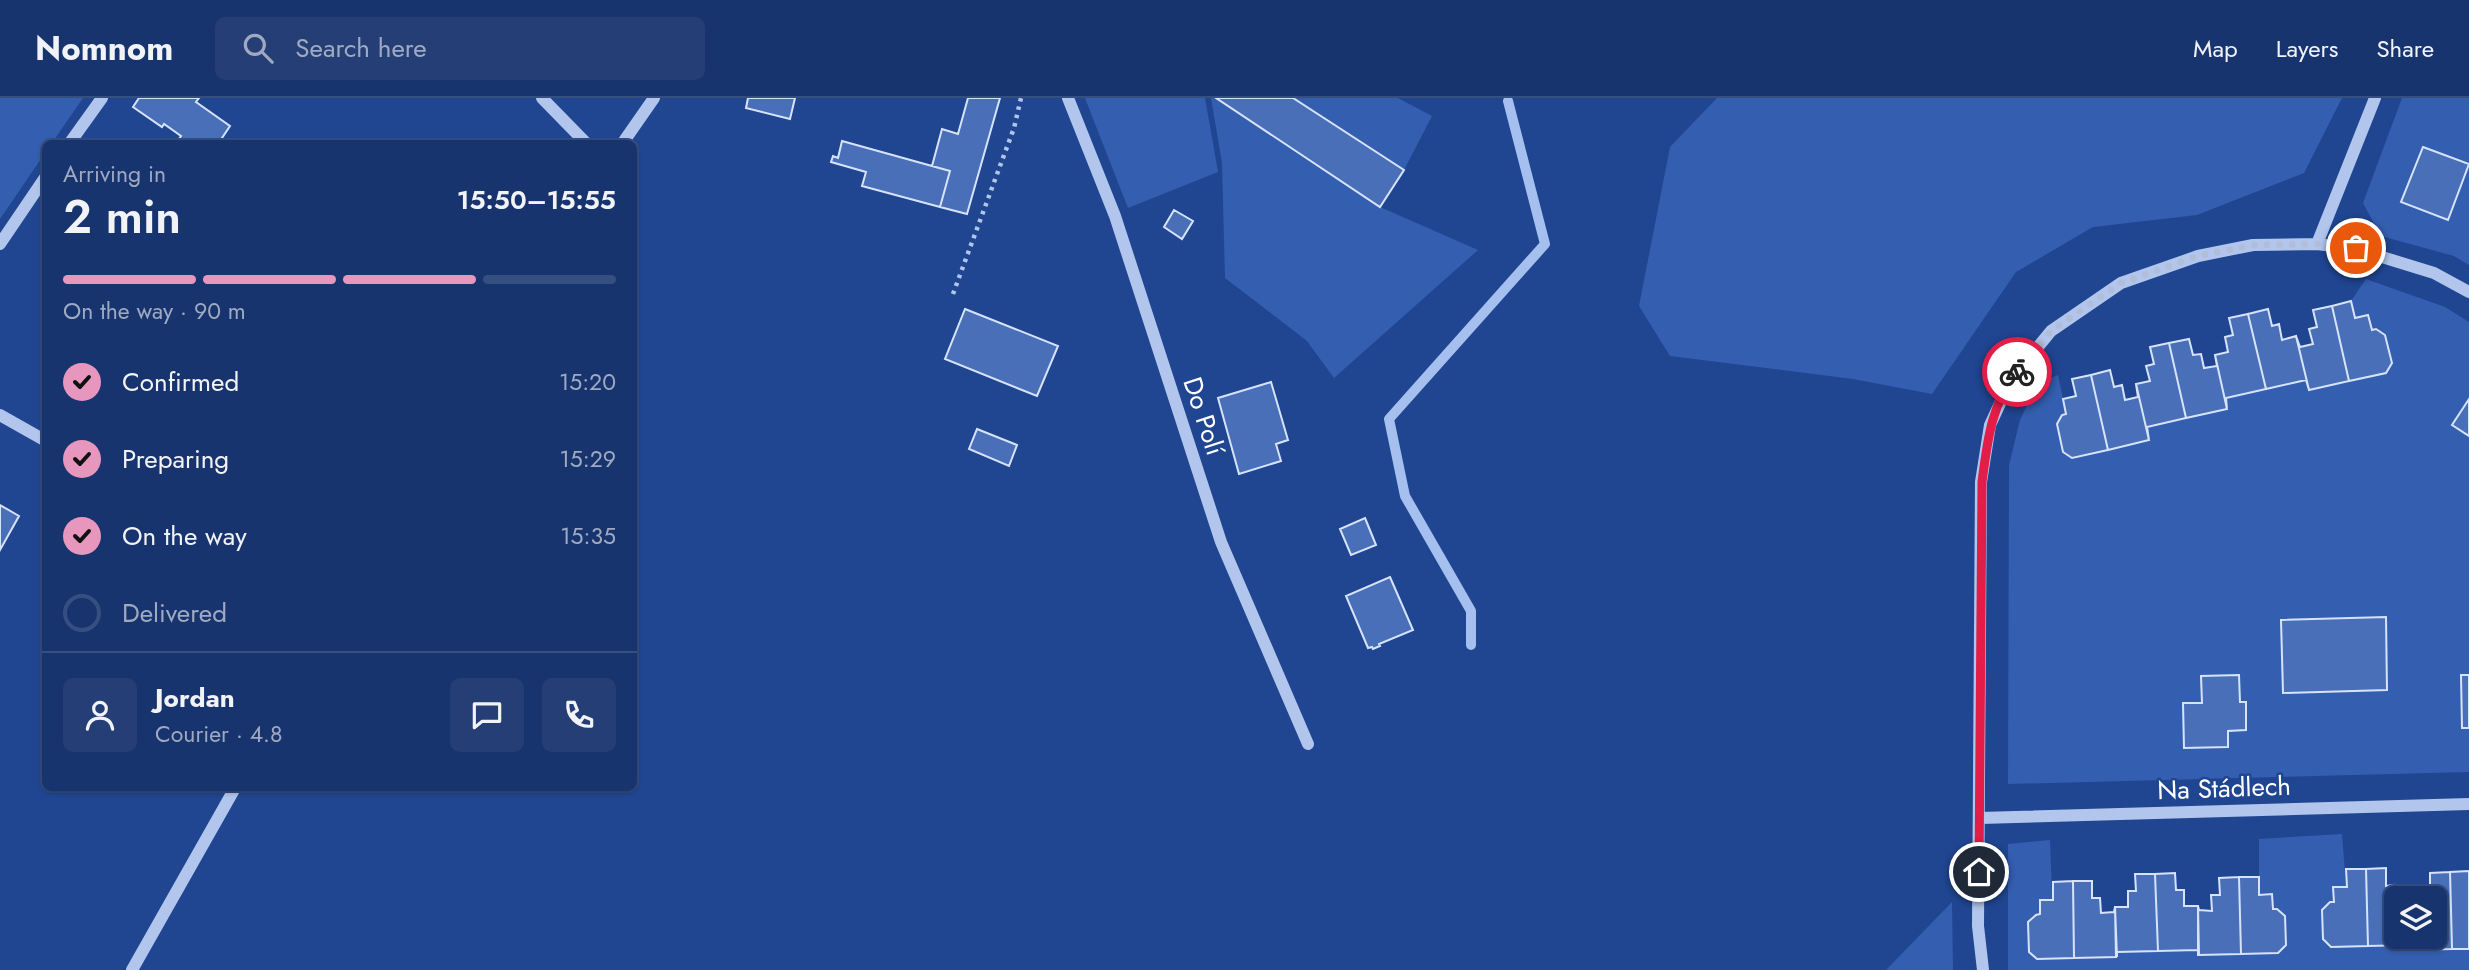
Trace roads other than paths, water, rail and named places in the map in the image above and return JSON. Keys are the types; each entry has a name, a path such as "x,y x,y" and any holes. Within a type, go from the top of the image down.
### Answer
{"street":[{"path":"72,140 102,98"},
{"path":"542,98 583,140"},
{"path":"625,140 654,98"},
{"name":"Do Polí","path":"1068,98 1115,216 1221,542 1307,744"},
{"path":"2317,244 2375,98"},
{"path":"0,244 42,182"},
{"path":"1983,970 1978,926 1982,482 1990,425 2011,380 2051,331 2121,283 2198,256 2253,245 2317,244 2356,248 2434,273 2469,292"},
{"path":"0,415 42,439"},
{"path":"132,970 234,791"},
{"name":"Na Stádlech","path":"1980,818 2469,804"}],"waterway":[{"path":"1471,645 1471,611 1405,496 1389,419 1545,244 1508,101"}]}
